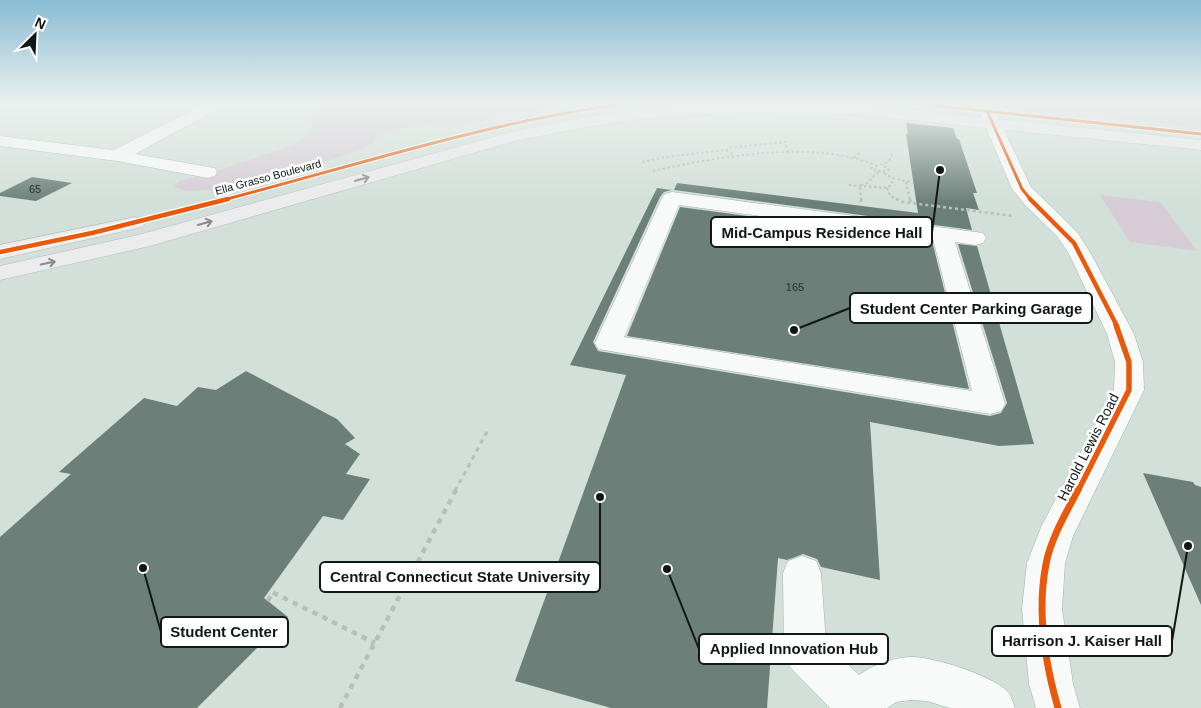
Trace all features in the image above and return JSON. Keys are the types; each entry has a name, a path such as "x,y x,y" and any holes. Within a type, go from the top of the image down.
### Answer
{"main road":[{"name":"Ella Grasso Boulevard","path":"297,189 466,136"},
{"name":"Ella Grasso Boulevard","path":"0,273 116,248 264,198 517,136"},
{"name":"Ella Grasso Boulevard","path":"1133,136 1201,145"},
{"name":"Ella Grasso Boulevard","path":"0,252 264,198"}],"street":[{"path":"116,156 154,136"},
{"name":"Harold Lewis Road","path":"998,136 1022,189 1062,230 1077,249 1117,327 1131,369 1129,390 1055,536 1046,563 1042,609 1051,684 1058,708"},
{"path":"0,141 116,156 208,172"},
{"path":"942,234 990,404 608,343 672,198 974,238"},
{"path":"802,573 805,652 858,707 876,688 899,679 926,678 956,686 993,708"}],"path":[{"path":"642,162 728,148 786,142 787,153"},
{"path":"725,150 734,156"},
{"path":"853,158 862,151"},
{"path":"653,171 688,162 734,156 787,153 853,158 890,169 878,172 871,168 875,165"},
{"path":"884,166 891,160 892,154"},
{"path":"860,186 878,172"},
{"path":"884,172 892,178 911,182"},
{"path":"849,185 886,188 892,184 892,178"},
{"path":"906,182 911,203"},
{"path":"860,186 861,202"},
{"path":"886,188 894,199 911,203 1016,216"},
{"path":"340,708 489,428"},
{"path":"268,601 272,592 375,643"}],"shaded area":[{"path":"305,136 378,136 372,144 358,151 267,180 228,189 185,191 174,186 181,180 205,175 293,145"},
{"path":"1100,195 1160,202 1197,251 1130,242"}],"building":[{"path":"906,136 956,136 959,139 977,193 973,193 979,210 966,208 972,230 674,190 677,183 918,213"},
{"path":"32,177 72,183 36,201 0,196 0,193"},
{"path":"657,188 672,190 664,192 660,197 593,342 598,351 990,416 1001,413 1007,403 958,244 977,246 1034,444 999,446 870,422 880,580 821,567 817,559 803,554 787,560 778,558 767,708 611,708 515,681 626,375 570,365"},
{"path":"680,207 932,241 969,389 627,336"},
{"path":"246,371 337,419 355,438 345,444 360,454 346,474 370,479 343,520 323,516 264,598 288,617 197,708 0,708 0,537 71,474 59,472 144,398 177,406 198,387 216,390"},
{"path":"1143,473 1193,482 1201,487 1201,605"}],"cycle path":[{"path":"0,252 138,222 462,136"},
{"path":"998,136 1022,189 1074,243 1114,320 1126,348 1129,362 1129,390 1055,536 1046,563 1042,609 1051,684 1058,708"}],"place":[{"name":"Mid-Campus Residence Hall","path":"940,170"},
{"name":"Student Center Parking Garage","path":"794,330"},
{"name":"Central Connecticut State University","path":"600,497"},
{"name":"Harrison J. Kaiser Hall","path":"1188,546"},
{"name":"Student Center","path":"143,568"},
{"name":"Applied Innovation Hub","path":"667,569"}]}
